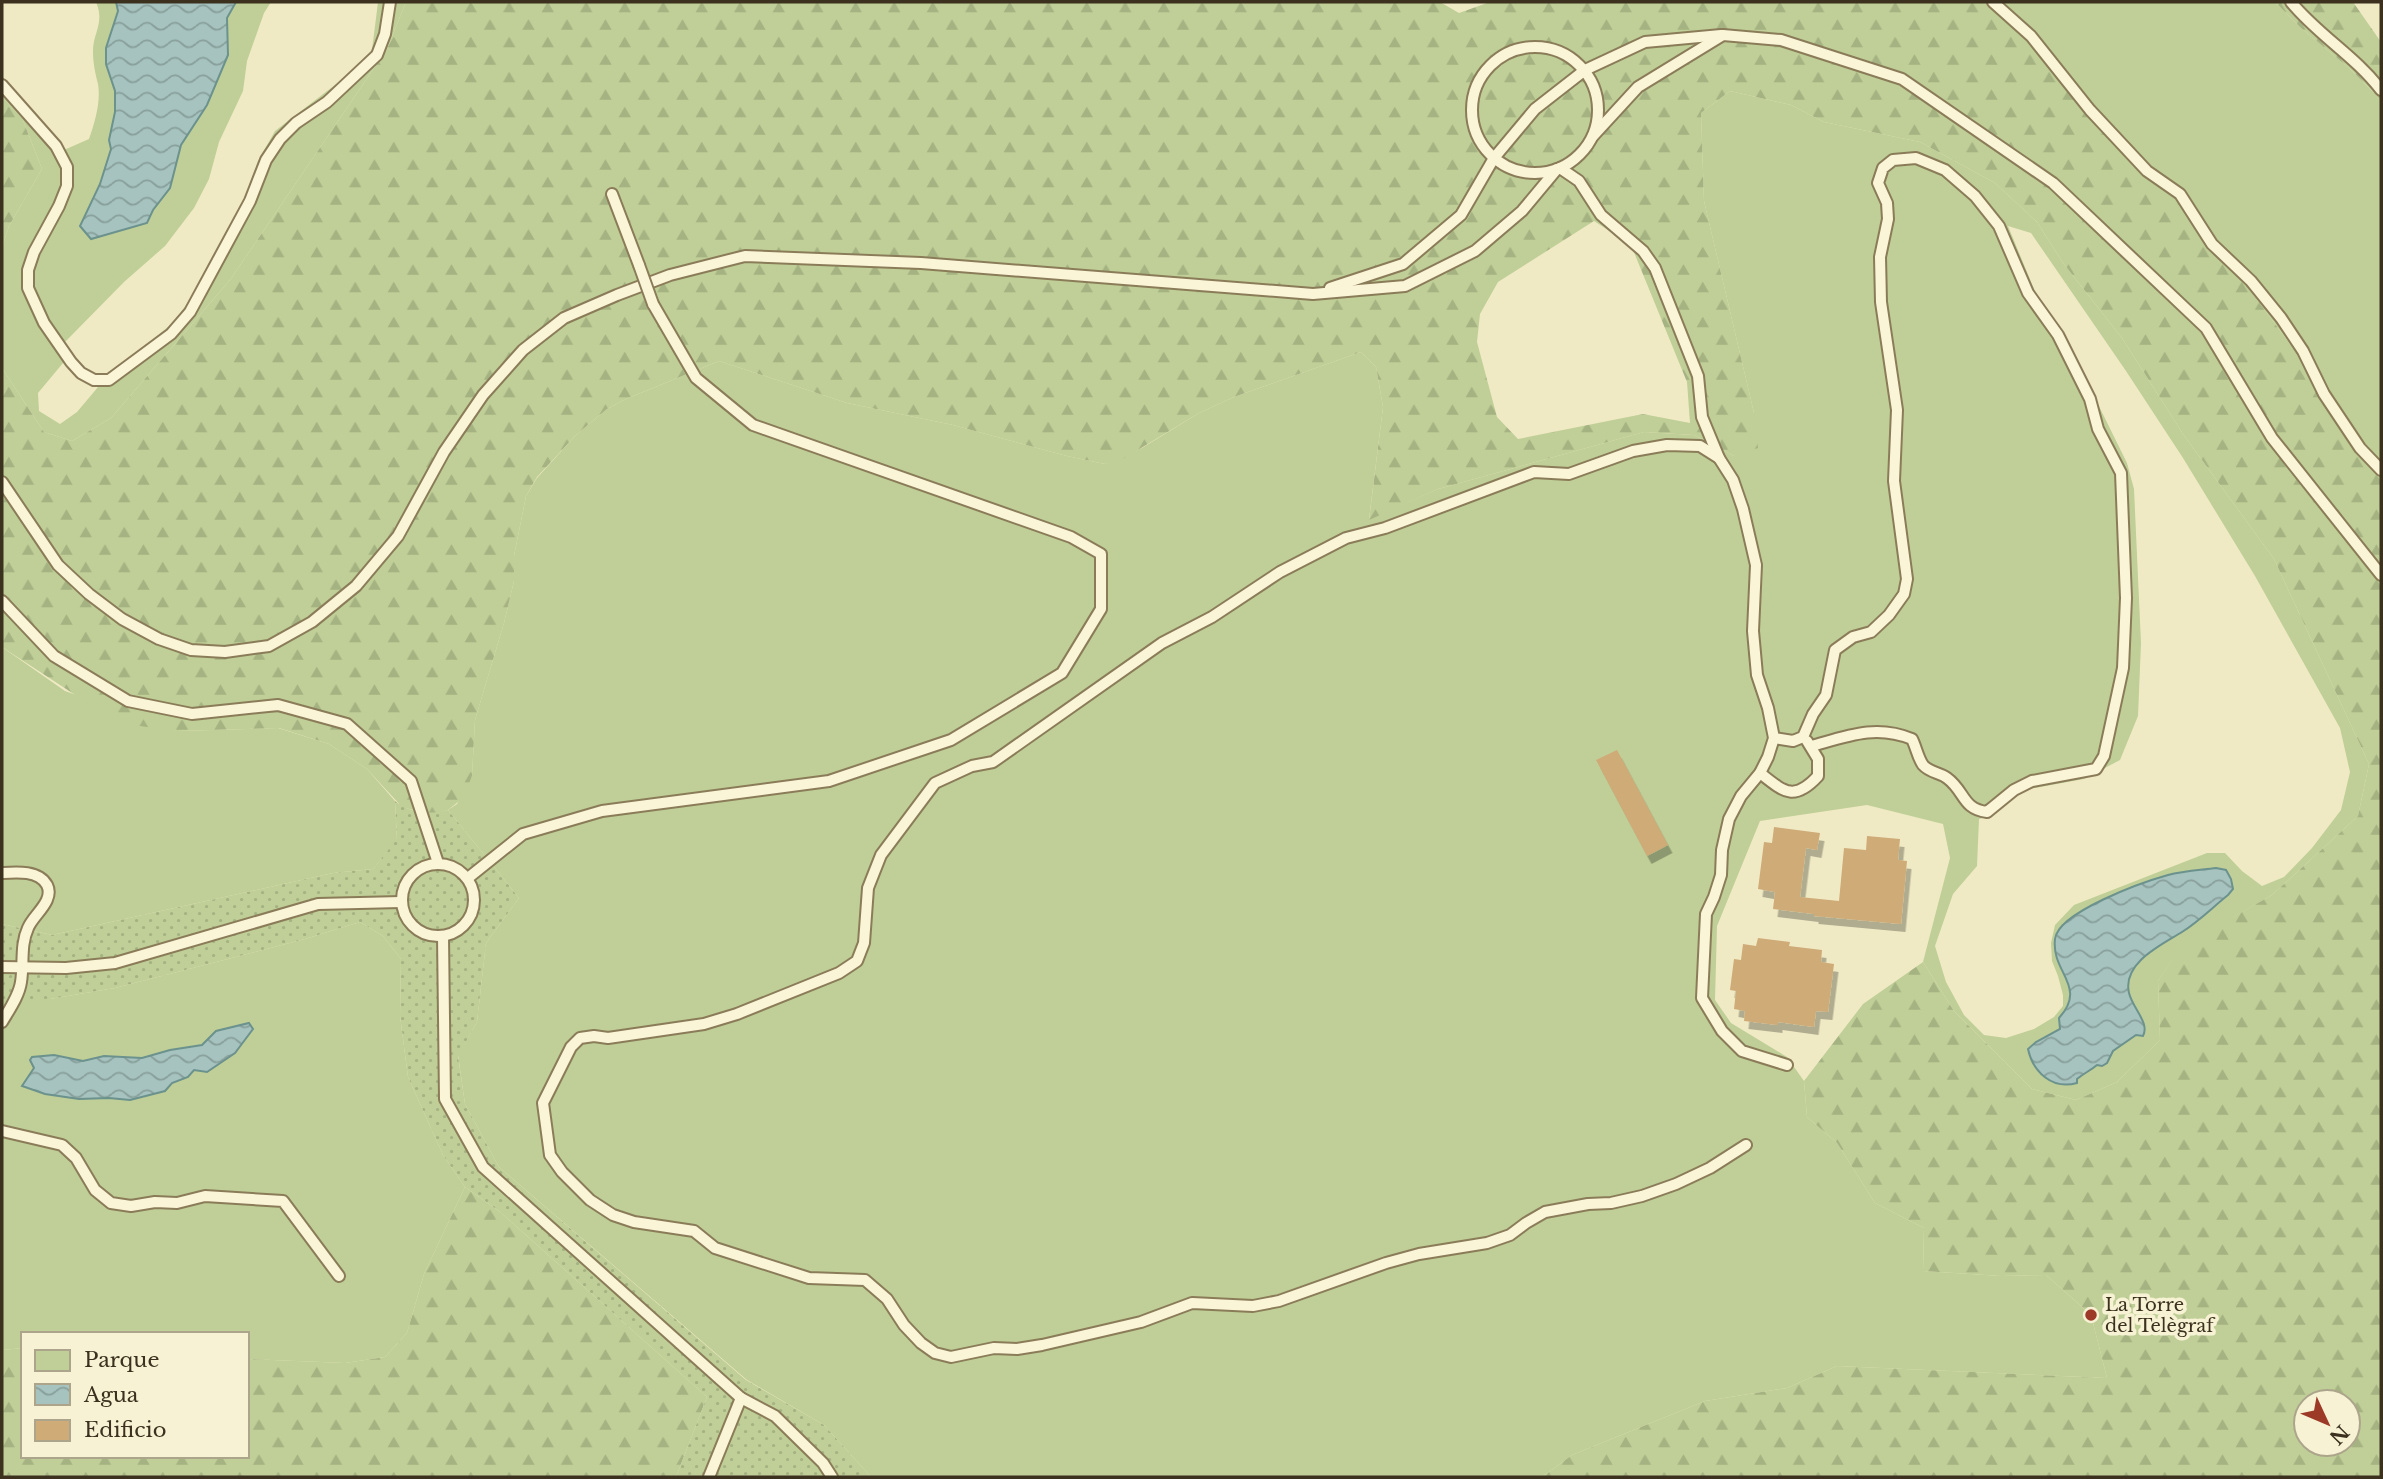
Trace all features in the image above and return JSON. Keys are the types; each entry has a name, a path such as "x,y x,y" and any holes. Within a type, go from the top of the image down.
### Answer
{"lane":[{"path":"2,85 56,146 67,167 66,186 59,206 27,270 31,297 44,323 81,373 94,380 108,380 171,334 190,312 250,201 266,160 280,139 296,123 327,102 377,55 385,34 390,2"},
{"path":"1993,2 2031,36 2090,110 2147,171 2180,194 2212,244 2251,281 2281,318 2304,351 2324,394 2360,448 2381,470"},
{"path":"2291,2 2306,21 2354,60 2381,90"},
{"path":"1593,136 1598,114 1596,92 1585,70 1562,52 1549,48 1527,47 1510,52 1492,64 1480,78 1473,98 1473,122 1481,143 1494,158 1517,171 1539,173 1559,168 1579,156 1593,136 1638,87 1723,35"},
{"path":"1313,294 1403,264 1461,215 1494,158 1535,109 1585,70 1645,42 1723,35 1781,40 1902,79 2053,183 2206,328 2273,439 2381,575"},
{"path":"1773,738 1793,741 1803,737 1813,714 1826,695 1835,650 1853,637 1871,632 1904,594 1907,579 1894,481 1897,410 1881,302 1880,257 1888,219 1887,203 1878,183 1883,168 1893,160 1916,158 1945,170 1975,197 1999,226 2028,293 2058,335 2090,399 2098,429 2121,472 2126,598 2123,668 2104,756 2096,769 2032,781 2014,790 1987,812 1976,811 1968,805 1959,790 1945,776 1931,772 1922,763 1912,739 1895,732 1868,731 1812,746"},
{"path":"2,482 58,565 89,594 122,619 159,639 191,650 225,652 269,646 312,622 356,586 398,536 444,452 483,395 523,350 564,318 670,275 745,256 921,263 1313,294 1405,286 1475,251 1522,211 1559,168"},
{"path":"1559,168 1579,181 1601,215 1643,250 1655,268 1698,376 1702,417 1719,458 1733,480 1751,541 1756,565 1754,631 1757,675 1768,708 1773,738 1760,773 1741,796 1729,819 1722,850 1721,875 1706,914 1703,998 1721,1031 1742,1051 1787,1065"},
{"path":"468,878 523,834 602,811 829,781 951,740 1062,673 1101,609 1101,554 1072,537 753,425 696,378 653,304 612,194"},
{"path":"1719,458 1700,446 1667,445 1633,451 1569,474 1534,472 1385,528 1346,538 1280,572 1212,617 1162,643 993,762 972,766 935,783 881,855 868,888 864,943 857,961 839,973 772,1002 704,1024 608,1038 580,1038 572,1047 543,1103 550,1155 590,1200 613,1215 634,1222 694,1231 715,1248 809,1279 864,1280 887,1299 904,1325 921,1343 935,1353 951,1357 994,1348 1017,1349 1042,1345 1141,1322 1192,1303 1253,1306 1279,1301 1397,1260 1510,1235 1545,1212 1642,1196 1710,1168 1746,1145"},
{"path":"2,601 54,656 128,701 192,714 278,705 347,724 411,781 438,863"},
{"path":"1760,773 1790,792 1806,789 1818,776 1818,759 1812,746 1803,737"},
{"path":"438,863 460,870 468,878 474,902 465,924 455,932 431,936 420,932 404,914 402,890 407,879 416,871 438,863"},
{"path":"2,873 30,874 41,878 48,886 48,897 28,926 23,945 21,984 2,1022"},
{"path":"2,967 66,968 115,963 318,904 401,902"},
{"path":"443,936 444,1099 483,1167 741,1398 775,1416 823,1463 832,1477"},
{"path":"2,1131 62,1145 76,1158 95,1190 111,1203 131,1206 155,1202 177,1203 205,1196 283,1201 339,1276"},
{"path":"709,1477 741,1398"}],"green space":[{"path":"96,2 271,2 264,13 247,61 243,91 219,142 209,179 194,208 165,246 124,282 65,342 63,363 38,393 39,411 60,424 77,412 109,374 173,323 192,297 244,201 258,161 275,131 344,78 372,50 378,2 406,2 387,49 230,280 111,418 72,441 44,432 2,368 2,247 9,226 42,169 22,118 2,97 2,76 64,150 89,139 99,97 93,55 99,22"},
{"path":"406,2 1440,2 1459,13 1490,2 1989,2 2002,10 2089,98 2200,223 2381,466 2381,1477 1542,1477 1572,1455 1705,1401 1787,1388 1837,1366 2107,1378 2091,1315 2046,1275 2001,1276 1923,1271 1924,1228 1875,1203 1837,1143 1807,1117 1804,1081 1863,1004 1923,962 1954,1011 2032,1089 2076,1100 2117,1082 2160,1040 2158,981 2180,947 2272,895 2358,816 2369,764 2274,559 2183,434 2122,338 2063,263 2037,222 1995,183 1920,142 1824,122 1791,105 1730,91 1701,113 1704,201 1754,413 1758,448 1734,456 1694,435 1644,432 1438,489 1369,520 1383,407 1376,367 1361,352 1234,397 1199,413 1123,459 1105,464 953,425 847,403 719,361 607,409 576,435 537,477 526,496 514,556 514,581 475,720 472,776 463,798 448,810 437,813 424,813 402,807 367,769 329,744 279,728 177,731 118,723 2,647 2,368 44,432 72,441 111,418 230,280 387,49","holes":["1594,221 1631,245 1687,382 1690,423 1643,414 1518,439 1497,417 1477,342 1480,314 1498,282"]},
{"path":"1990,2 2275,2 2381,100 2381,466 2200,223"},
{"path":"2275,2 2353,2 2381,42 2381,100 2350,69"},
{"path":"1730,91 1791,105 1824,122 1920,142 1995,183 2037,222 2063,263 2122,338 2183,434 2274,559 2369,764 2358,816 2272,895 2180,948 2158,981 2160,1040 2117,1082 2076,1100 2032,1089 1954,1011 1923,962 1950,858 1943,824 1867,805 1760,821 1717,926 1715,1000 1731,1023 1787,1057 1804,1081 1807,1117 1837,1143 1875,1203 1924,1228 1923,1271 2001,1276 2046,1275 2091,1315 2107,1378 1837,1366 1787,1388 1705,1401 1572,1455 1542,1477 871,1477 824,1425 747,1380 499,1167 465,1104 458,1055 477,1022 486,943 519,898 448,810 457,804 472,776 475,720 514,581 514,556 526,496 537,478 576,435 607,409 626,399 719,361 847,403 953,425 1105,464 1142,448 1199,413 1234,397 1361,352 1376,367 1383,407 1369,519 1438,489 1644,432 1694,435 1734,456 1754,413 1704,201 1701,113","holes":["2008,226 2031,233 2183,458 2255,576 2340,728 2350,772 2341,810 2312,848 2284,877 2262,886 2242,871 2225,853 2207,853 2074,905 2055,925 2051,943 2052,961 2063,995 2063,1006 2054,1017 2034,1029 2006,1038 1984,1035 1964,1015 1946,982 1935,946 1953,894 1977,866 1979,819 1990,816 2008,799 2023,790 2084,779 2120,760 2138,716 2141,643 2134,489 2127,463 2088,384 2034,289"]},
{"path":"2,97 22,118 42,169 9,226 2,247"},
{"path":"2,647 65,691 177,731 278,728 329,744 367,769 395,801 397,840 373,869 333,873 52,935 2,924"},
{"path":"395,801 420,812 448,810 519,898 486,943 477,1022 458,1056 465,1104 499,1167 746,1380 824,1425 871,1477 676,1477 707,1397 499,1211 465,1187 443,1155 408,1077 400,1016 401,959 383,936 360,922 305,939 115,988 50,999 2,999 2,924 52,935 333,873 373,869 397,839"},
{"path":"360,922 383,936 401,959 400,1016 408,1077 443,1155 465,1187 424,1274 407,1333 385,1357 345,1363 248,1359 248,1332 21,1332 21,1348 2,1350 2,999 50,999 115,988 305,939"},
{"path":"465,1187 499,1211 707,1397 676,1477 2,1477 2,1350 21,1348 21,1458 248,1458 248,1359 345,1363 385,1357 407,1333 424,1274"}],"water":[{"path":"116,2 236,2 227,18 228,55 207,105 181,145 170,188 153,210 147,223 91,239 80,226 100,184 111,149 109,140 115,112 115,91 106,64 106,48 118,11"},
{"path":"2216,868 2226,870 2233,889 2194,924 2145,956 2131,973 2129,993 2143,1021 2143,1036 2136,1035 2113,1051 2107,1063 2097,1065 2077,1079 2077,1083 2060,1084 2039,1072 2028,1049 2060,1029 2059,1018 2070,997 2055,951 2055,939 2060,929 2085,909 2122,891 2168,875"},
{"path":"249,1023 253,1029 235,1053 207,1072 194,1070 188,1077 172,1083 165,1091 130,1100 79,1099 45,1094 22,1086 34,1068 30,1060 32,1057 54,1055 83,1061 104,1056 142,1058 202,1045 216,1031"}],"building":[{"path":"1617,750 1668,845 1647,856 1596,760"},
{"path":"1774,827 1820,833 1817,850 1806,848 1800,897 1839,901 1844,848 1866,850 1867,836 1900,839 1898,860 1907,861 1901,924 1814,916 1773,909 1775,892 1758,889 1764,842 1772,843"},
{"path":"1758,938 1790,942 1789,946 1822,950 1821,962 1834,964 1828,1012 1816,1011 1814,1027 1744,1021 1745,1011 1734,1009 1736,991 1730,990 1734,959 1741,960 1743,944 1756,946"}],"place":[{"name":"La Torre del Telègraf","path":"2091,1315"}]}
